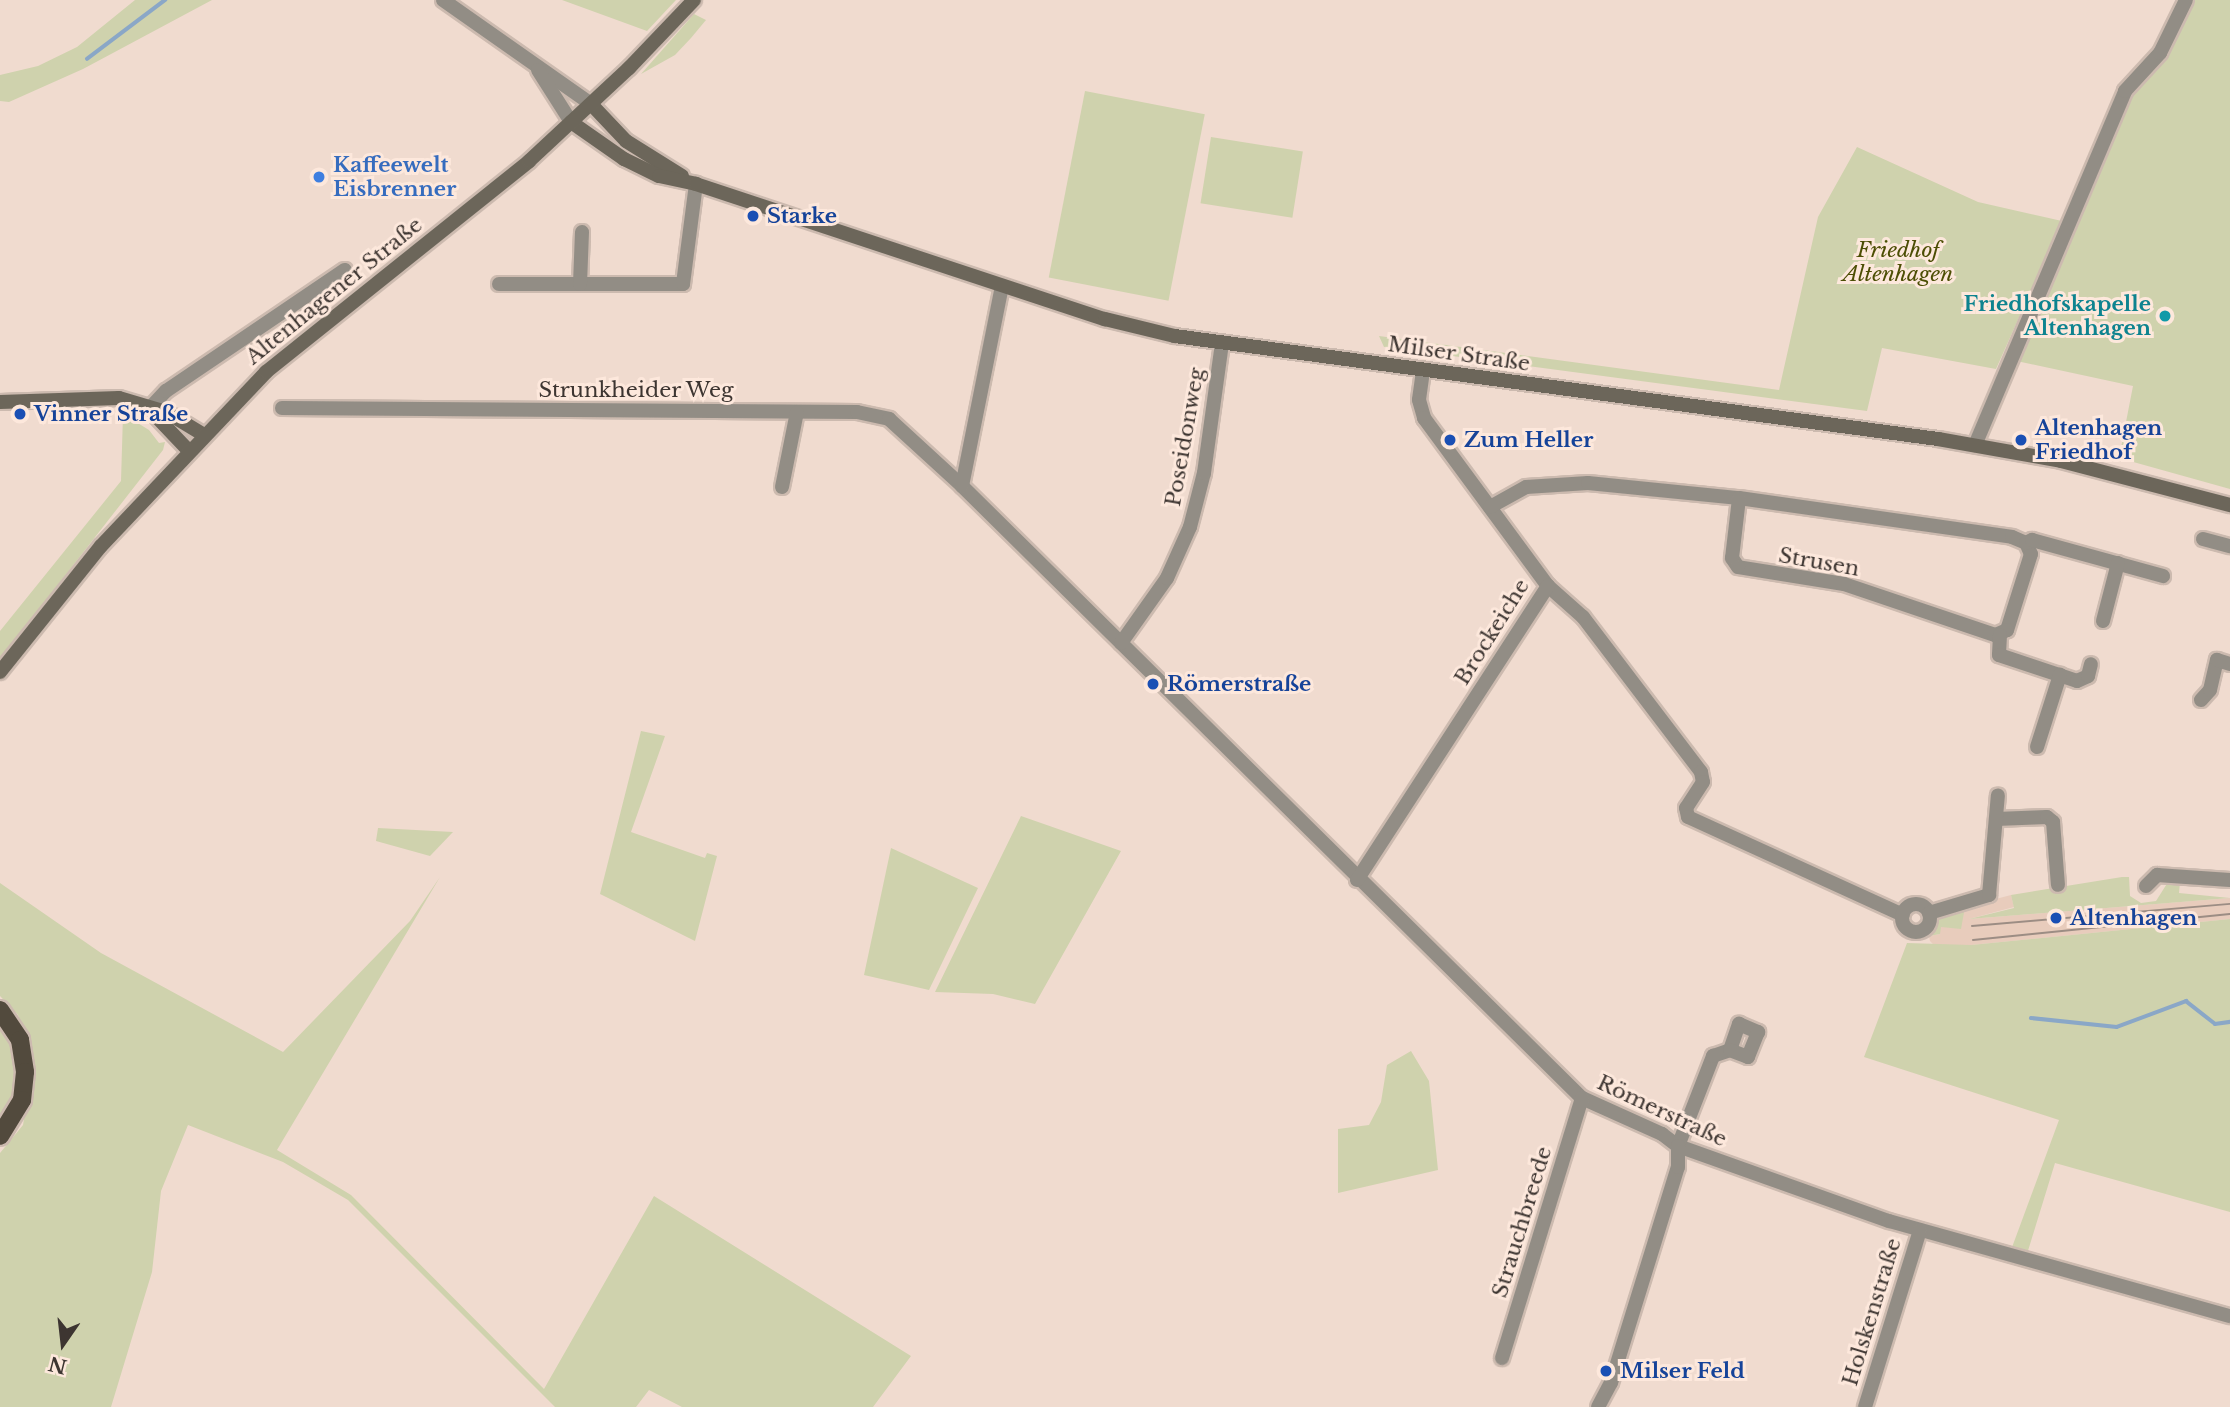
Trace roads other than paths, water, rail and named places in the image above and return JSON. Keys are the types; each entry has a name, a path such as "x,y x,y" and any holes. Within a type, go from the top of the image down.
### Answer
{"main road":[{"name":"Altenhagener Straße","path":"0,672 93,557 188,450 281,358 592,104 694,0"},
{"name":"Milser Straße","path":"592,104 626,141 696,184"},
{"name":"Milser Straße","path":"571,122 624,159 659,176 696,184 1105,319 1222,343 1975,445 2061,461 2230,505"},
{"path":"0,402 103,397 181,419 204,435"},
{"path":"149,409 188,450"},
{"path":"0,1010 20,1040 25,1072 22,1100 0,1136"},
{"path":"0,1150 18,1132"}],"street":[{"path":"443,0 592,104"},
{"path":"1975,445 2125,91 2160,53 2186,0"},
{"path":"533,63 571,122"},
{"path":"499,284 683,284 696,184"},
{"path":"580,284 582,232"},
{"path":"149,409 166,391 345,270"},
{"path":"962,486 1002,286"},
{"name":"Poseidonweg","path":"1121,643 1167,578 1190,527 1204,473 1222,343"},
{"name":"Brockeiche","path":"1357,880 1548,586 1424,418 1419,400 1423,371"},
{"name":"Strunkheider Weg","path":"282,408 875,414 889,419 962,486"},
{"path":"782,486 797,412"},
{"path":"1490,507 1526,486 1549,484 1656,488 2012,537 2026,543 2032,540 2163,576"},
{"name":"Römerstraße","path":"962,486 1357,880 1582,1098 1662,1134 1678,1146 1920,1230 2230,1316"},
{"name":"Strusen","path":"1739,498 1732,558 1738,567 1844,584 2000,635"},
{"path":"2203,539 2230,546"},
{"path":"2026,543 2030,559 2010,624 2000,635 1999,655 2077,681 2088,676 2091,664"},
{"path":"2103,621 2118,563"},
{"path":"1548,586 1583,617 1701,772 1703,782 1686,808 1691,821 1903,915"},
{"path":"2201,700 2210,690 2217,660 2230,664"},
{"path":"2037,747 2060,675"},
{"path":"1929,913 1989,895 1998,795"},
{"path":"1996,819 2047,817 2053,822 2058,885"},
{"path":"2146,886 2157,875 2230,880"},
{"path":"1903,915 1916,904 1929,913"},
{"path":"1903,915 1906,928 1918,931 1928,925 1929,913"},
{"path":"1598,1407 1611,1383 1678,1167 1678,1146 1713,1056 1730,1050"},
{"name":"Strauchbreede","path":"1502,1358 1582,1098"},
{"name":"Holskenstraße","path":"1865,1407 1920,1230"}],"waterway":[{"path":"87,59 165,0"},
{"path":"2031,1018 2117,1027 2186,1001 2215,1024 2230,1022"}],"tram line":[{"path":"1972,926 2230,904"},
{"path":"1973,940 2230,914"}],"place":[{"name":"Kaffeewelt Eisbrenner","path":"319,177"},
{"name":"Starke","path":"753,216"},
{"name":"Friedhofskapelle Altenhagen","path":"2165,316"},
{"name":"Vinner Straße","path":"20,414"},
{"name":"Zum Heller","path":"1450,440"},
{"name":"Altenhagen Friedhof","path":"2021,440"},
{"name":"Römerstraße","path":"1153,684"},
{"name":"Altenhagen","path":"2056,918"},
{"name":"Milser Feld","path":"1606,1371"}],"park label":[{"name":"Friedhof Altenhagen","path":"1898,262"}]}
